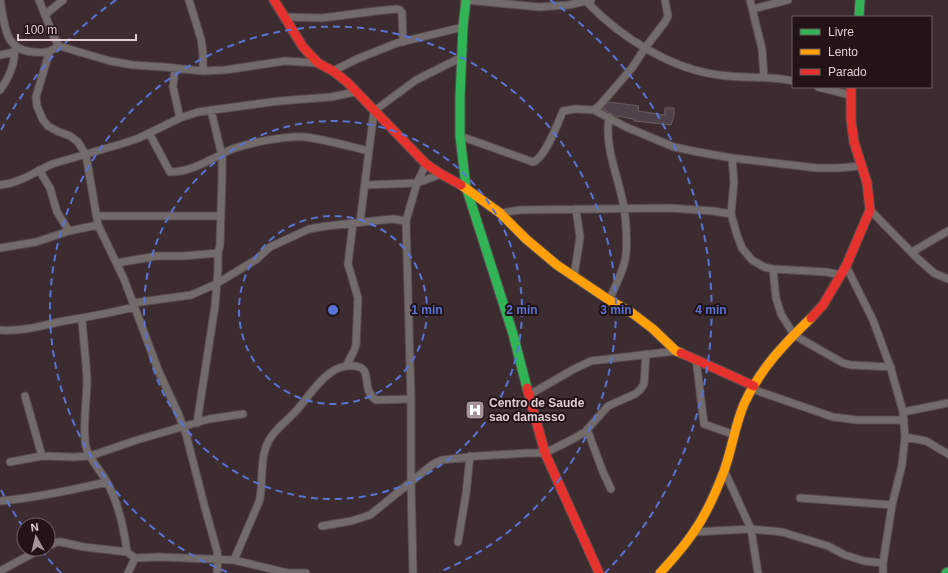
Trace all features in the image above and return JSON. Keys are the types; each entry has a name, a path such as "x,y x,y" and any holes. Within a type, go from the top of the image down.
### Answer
{"street":[{"path":"0,0 6,33 15,50 13,66 8,78 0,90"},
{"path":"39,0 59,46 118,62 133,65 203,71 225,70 285,61 318,63"},
{"path":"46,14 63,0"},
{"path":"189,0 201,39 203,71"},
{"path":"599,573 545,453 513,334 466,187 460,136 462,27 466,0 539,7 568,5 590,1 600,16 623,34 645,48 681,66 700,72 721,76 764,77 792,81"},
{"path":"594,110 632,68 665,22 668,16 665,0"},
{"path":"750,0 762,49 764,77"},
{"path":"752,9 788,0"},
{"path":"859,16 860,0"},
{"path":"276,1 303,47 318,63 333,71 347,82 426,164 466,187 500,213 526,239 557,265 632,313 653,329 676,351 696,359 753,388 833,417 857,420 904,416 948,403"},
{"path":"284,17 322,18 397,9 402,13 403,42"},
{"path":"333,71 380,49 462,27"},
{"path":"0,55 15,50 49,53 59,46"},
{"path":"49,53 36,97 37,106 43,120 48,126 57,132 70,136 78,142 86,154 98,225 117,263 159,372 178,413 193,457 218,558 217,573"},
{"path":"346,366 354,352 356,345 358,298 349,272 348,264 365,185 374,111 412,83 436,69 462,57"},
{"path":"175,68 173,87 180,118"},
{"path":"660,573 679,552 694,532 711,500 724,470 744,404 763,370 775,354 823,305 846,266 870,210 867,183 854,142 851,120 850,91 826,88"},
{"path":"0,185 24,179 39,170 86,154 122,144 180,118 211,110 279,100 331,97 355,92"},
{"path":"460,136 533,162 537,161 542,155 553,135 563,111 567,109 594,110 626,127 674,148 732,158 818,168 862,166"},
{"path":"197,423 215,306 218,253 220,245 222,156 211,110"},
{"path":"609,117 607,130 612,164 624,208 626,259 610,300"},
{"path":"149,133 170,172 204,164 222,156 230,150 256,143 293,137 314,138 369,151"},
{"path":"732,158 734,182 731,214 742,248 752,260 772,269 826,272 841,275"},
{"path":"413,573 411,482 412,399 406,221 417,182 426,164"},
{"path":"39,170 50,188 57,212 69,231"},
{"path":"365,185 417,182 441,174"},
{"path":"500,213 520,210 624,208 713,211 731,214"},
{"path":"574,276 580,237 576,209"},
{"path":"870,210 918,259 934,273 948,279"},
{"path":"97,216 221,216"},
{"path":"0,330 31,328 82,318 134,305 191,295 216,284 252,262 270,247 309,229 393,219 406,221"},
{"path":"0,248 36,242 69,231 98,225"},
{"path":"912,252 948,231"},
{"path":"117,263 157,256 183,256 218,253"},
{"path":"846,266 874,320 891,367 904,416 905,437 902,465 892,505 883,563 883,573"},
{"path":"772,269 776,298 781,314 794,335 843,363 851,365 891,367"},
{"path":"82,318 87,377 86,447 90,456 107,482 115,499 122,519 127,552"},
{"path":"529,395 591,361 676,351"},
{"path":"322,526 351,521 370,515 432,464 442,460 470,456 529,452 545,453 573,439 587,429 608,406 635,394 640,390 644,384 646,354"},
{"path":"696,359 704,424 735,436"},
{"path":"234,560 262,493 262,461 266,446 273,434 326,377 336,370 346,366 360,367 364,369 366,374 368,392 371,397 376,400 412,399"},
{"path":"25,396 42,456"},
{"path":"10,462 42,456 90,456 209,419 243,414"},
{"path":"587,429 611,489"},
{"path":"905,437 926,441 948,454"},
{"path":"458,542 466,494 470,456"},
{"path":"724,470 752,530 758,573"},
{"path":"0,501 17,500 69,491 107,482"},
{"path":"800,498 892,505"},
{"path":"694,532 752,530 782,532 828,546 845,555 864,561 883,563"},
{"path":"56,542 61,542 84,548 127,552 135,558 218,558 234,560 288,573 306,573"},
{"path":"0,571 26,557"},
{"path":"128,573 135,558"}],"building":[{"path":"609,102 639,106 638,111 665,115 665,108 674,108 674,115 671,125 634,121 634,119 616,116 603,109"},
{"path":"471,403 484,404 483,417 470,416"}],"traffic: fast":[{"path":"466,0 463,27 460,97 460,136 466,187 513,334 527,388"},
{"path":"859,16 860,0"}],"traffic: slow":[{"path":"461,185 500,213 526,239 557,265 609,300 632,313 653,329 676,351 681,353"},
{"path":"660,573 677,554 702,519 718,487 741,412 757,379 791,337 811,318"}],"traffic: jam":[{"path":"274,0 303,47 318,63 333,71 347,82 426,164 461,185"},
{"path":"811,318 823,305 846,266 870,210 867,183 854,142 851,120 851,88"},
{"path":"681,353 754,386"},
{"path":"527,388 545,453 599,573"}],"place":[{"name":"Centro de Saude sao damasso","path":"475,410"}]}
